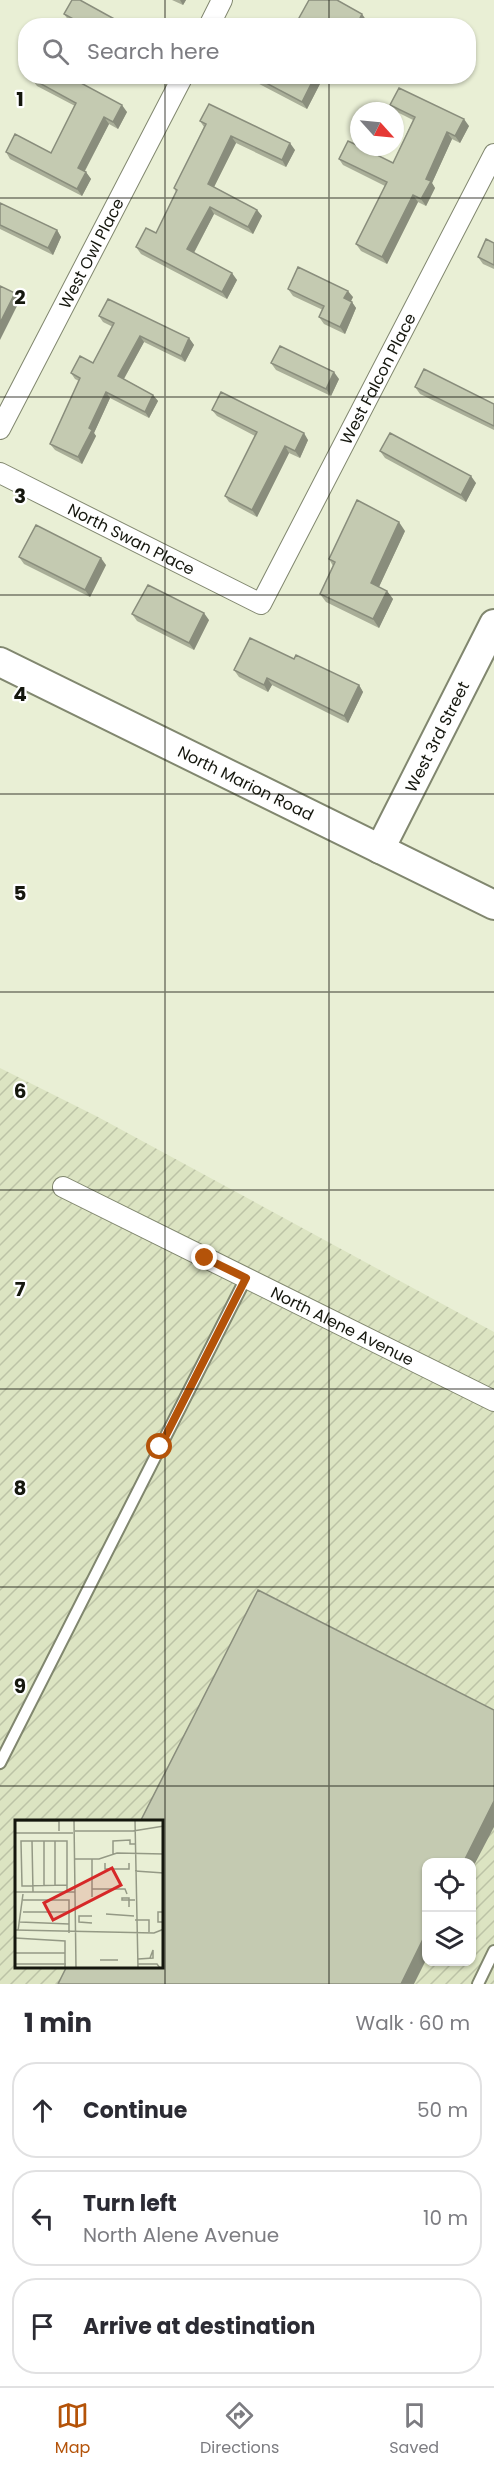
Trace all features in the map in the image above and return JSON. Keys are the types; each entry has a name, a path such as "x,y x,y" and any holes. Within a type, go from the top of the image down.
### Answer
{"main road":[{"name":"West 3rd Street","path":"380,849 486,658 494,624"},
{"name":"North Marion Road","path":"0,662 494,905"}],"street":[{"path":"213,18 222,0"},
{"name":"West Owl Place","path":"0,429 179,84"},
{"name":"West Falcon Place","path":"261,604 494,154"},
{"name":"North Swan Place","path":"0,473 261,604"},
{"name":"North Alene Avenue","path":"63,1188 494,1401"}],"lane":[{"path":"0,1763 246,1278"},
{"path":"478,1984 494,1952"}],"shaded area":[{"path":"0,1068 98,1117 494,1332 494,1984 0,1984"}],"building":[{"path":"72,0 80,0 113,18 71,18 64,14"},
{"path":"309,0 337,0 362,14 360,18 299,18"},
{"path":"41,84 83,84 122,105 113,122 104,117 78,168 86,172 77,189 6,152 15,134 51,153 76,103"},
{"path":"268,84 311,84 302,102"},
{"path":"399,88 464,119 455,136 447,132 426,179 431,181 421,199 413,195 382,257 356,244 387,182 339,159 348,141 350,142 350,156 379,156 393,163 396,156 404,156 404,140 415,117 404,112 404,102 392,102"},
{"path":"209,104 290,143 282,160 231,136 208,184 257,210 248,227 210,207 187,249 232,273 222,292 136,247 146,228 156,233 177,190 174,188 206,124 200,121"},
{"path":"0,203 57,230 48,248 0,225"},
{"path":"486,239 494,243 494,265 478,257"},
{"path":"298,267 348,291 344,298 352,302 340,327 319,317 324,306 288,289"},
{"path":"0,286 15,293 0,323"},
{"path":"108,299 189,338 181,356 140,336 118,376 153,395 145,412 106,392 89,428 92,430 78,457 50,444 80,378 71,373 80,356 93,363 114,323 99,316"},
{"path":"280,346 334,372 326,389 271,363"},
{"path":"424,369 494,404 494,426 415,387"},
{"path":"221,392 304,433 295,451 285,446 252,510 225,496 257,432 212,410"},
{"path":"390,433 471,476 461,495 380,451"},
{"path":"357,500 399,522 371,583 387,591 373,619 320,594 335,562 329,559"},
{"path":"36,525 101,558 85,590 19,557"},
{"path":"148,585 204,613 189,643 132,614"},
{"path":"250,638 294,659 296,655 359,685 344,716 267,678 264,685 234,670"},
{"path":"258,1590 494,1710 494,1801 466,1858 422,1858 422,1941 401,1984 58,1984 66,1969 164,1969 164,1820 141,1820"}],"route":[{"path":"160,1447 246,1278 205,1258"}]}
